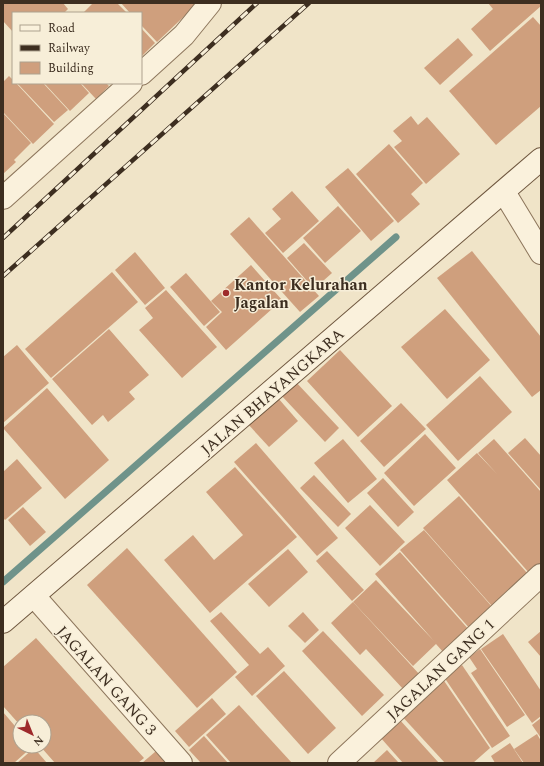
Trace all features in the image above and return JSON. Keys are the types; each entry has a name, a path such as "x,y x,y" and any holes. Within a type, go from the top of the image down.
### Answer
{"street":[{"path":"142,73 184,35 210,3"},
{"path":"3,198 130,84"},
{"name":"JALAN BHAYANGKARA","path":"3,622 541,159"},
{"path":"504,192 541,254"},
{"name":"JAGALAN GANG 1","path":"339,763 541,575"},
{"name":"JAGALAN GANG 3","path":"34,596 181,763"}],"building":[{"path":"3,3 63,3 68,9 65,12 12,12 12,31 3,21"},
{"path":"93,3 117,3 126,12 84,12"},
{"path":"121,3 193,3 195,6 157,42 142,26 142,12 129,12"},
{"path":"488,3 541,3 541,6 490,51 471,29 493,9"},
{"path":"533,17 541,26 541,106 496,145 449,91"},
{"path":"142,29 155,43 142,56"},
{"path":"458,38 473,55 440,85 424,68"},
{"path":"9,76 12,79 12,84 17,84 54,124 33,144 3,112 3,82"},
{"path":"18,84 44,84 68,110 54,122"},
{"path":"45,84 81,84 89,93 70,111"},
{"path":"82,84 107,84 109,86 96,99"},
{"path":"3,113 31,143 14,160 16,162 3,174"},
{"path":"411,116 418,125 427,117 460,154 426,184 394,147 402,141 393,131"},
{"path":"389,144 423,183 411,194 420,204 398,223 356,174"},
{"path":"348,168 394,221 371,241 325,187"},
{"path":"292,191 319,221 283,253 265,233 281,219 272,209"},
{"path":"338,206 361,231 325,263 303,238"},
{"path":"249,217 319,296 300,312 230,234"},
{"path":"304,243 332,273 314,289 287,258"},
{"path":"472,251 541,337 541,390 532,397 437,278"},
{"path":"135,252 165,288 145,305 115,270"},
{"path":"251,265 282,300 226,350 206,327 222,312 211,301"},
{"path":"112,272 138,302 51,378 25,349"},
{"path":"186,273 220,312 204,326 170,287"},
{"path":"166,290 217,347 182,378 139,330 153,318 145,308"},
{"path":"445,309 490,360 447,399 401,347"},
{"path":"109,329 149,375 129,392 135,399 108,422 103,415 92,425 52,379"},
{"path":"17,345 49,383 3,423 3,357"},
{"path":"340,350 392,406 358,437 307,381"},
{"path":"480,376 512,412 458,461 426,425"},
{"path":"294,380 339,428 325,442 280,394"},
{"path":"47,388 109,460 65,499 3,428"},
{"path":"278,398 298,421 269,447 247,423"},
{"path":"401,403 426,429 384,467 360,441"},
{"path":"425,434 456,468 414,506 384,473"},
{"path":"525,438 541,456 541,490 508,453"},
{"path":"343,439 377,479 348,503 314,463"},
{"path":"494,439 541,492 541,564 530,574 447,480 477,453 497,474 478,453"},
{"path":"256,443 338,538 317,556 234,462"},
{"path":"17,459 42,488 5,520 3,518 3,472"},
{"path":"235,467 297,537 210,613 164,560 193,535 214,560 243,535 206,492"},
{"path":"314,475 351,514 338,527 300,488"},
{"path":"383,478 414,512 398,527 367,493"},
{"path":"459,496 528,574 492,606 423,528"},
{"path":"370,505 405,542 380,566 345,528"},
{"path":"23,507 46,532 30,546 8,520"},
{"path":"424,530 494,609 471,630 400,550"},
{"path":"127,548 237,672 197,708 87,585"},
{"path":"288,549 308,572 269,607 248,584"},
{"path":"327,551 364,590 352,601 316,561"},
{"path":"400,552 470,631 444,653 436,644 413,666 353,602 376,580 434,641 375,574"},
{"path":"353,602 420,675 404,690 366,649 360,655 331,623"},
{"path":"221,612 260,654 268,647 285,666 252,696 235,677 249,665 210,621"},
{"path":"303,612 319,630 305,643 288,626"},
{"path":"323,631 384,695 362,716 302,651"},
{"path":"541,631 541,657 528,642"},
{"path":"503,634 541,691 541,716 532,723 481,649"},
{"path":"36,638 144,758 138,763 55,763 47,754 52,754 52,714 12,714 12,716 3,706 3,667"},
{"path":"480,649 525,715 507,727 471,673 477,669 469,657"},
{"path":"462,665 510,736 492,748 444,677"},
{"path":"284,671 336,728 308,754 256,696"},
{"path":"440,675 490,748 473,763 445,763 399,713"},
{"path":"212,698 226,714 189,747 175,731"},
{"path":"239,705 292,763 231,763 206,735"},
{"path":"3,712 12,723 12,754 24,754 14,763 3,763"},
{"path":"541,718 541,738 532,725"},
{"path":"399,719 439,763 403,763 380,737"},
{"path":"537,734 541,741 541,763 524,763 514,749"},
{"path":"204,736 228,763 201,763 189,750"},
{"path":"510,743 523,763 495,763 491,756"},
{"path":"162,746 170,763 142,763"},
{"path":"387,750 399,763 373,763"},
{"path":"27,754 39,754 47,763 17,763"}],"waterway":[{"path":"3,582 396,237"}],"railway":[{"path":"3,238 257,3"},
{"path":"3,276 309,3"}],"place":[{"name":"Kantor Kelurahan Jagalan","path":"226,293"}]}
